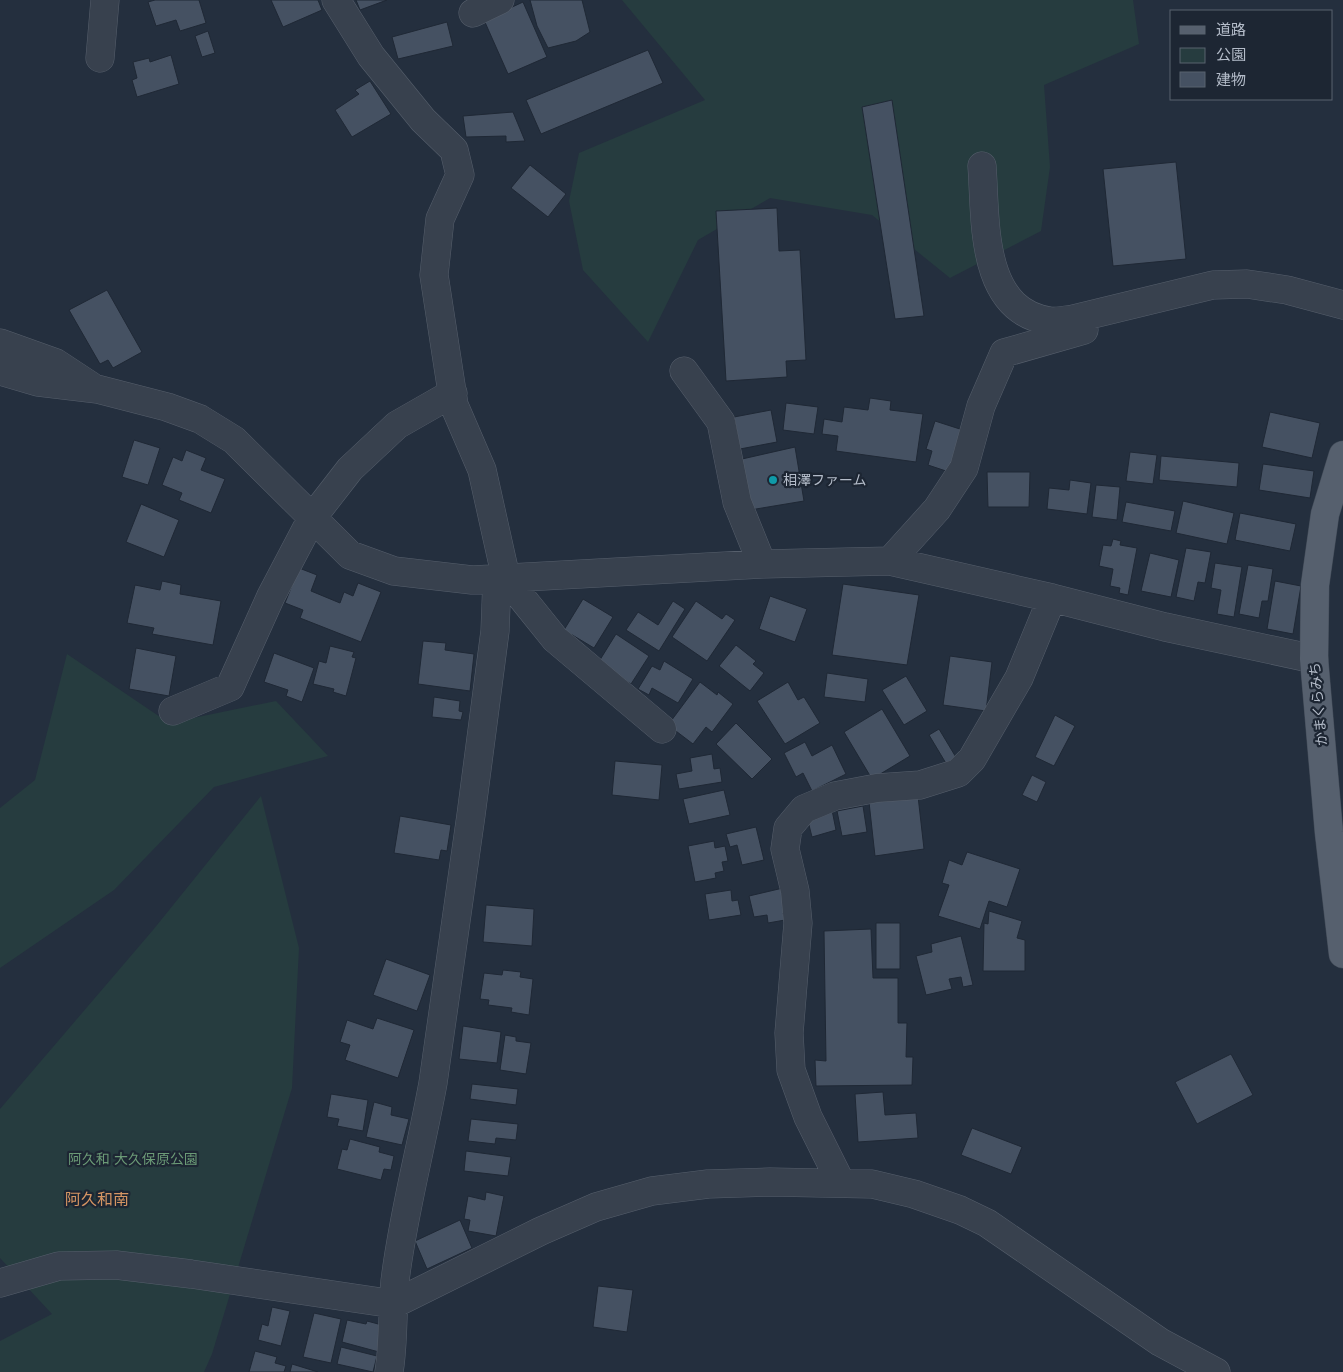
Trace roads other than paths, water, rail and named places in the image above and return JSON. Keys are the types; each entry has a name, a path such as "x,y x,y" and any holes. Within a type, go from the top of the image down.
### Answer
{"main road":[{"name":"かまくらみち","path":"1343,455 1325,514 1315,585 1314,659 1329,833 1343,954"}],"street":[{"path":"100,58 105,0"},
{"path":"336,0 371,56 423,120 454,150 460,175 440,219 434,274 454,405 482,470 502,578 470,825 433,1083 427,1117 411,1181 395,1282 392,1353 389,1372"},
{"path":"473,13 500,0"},
{"path":"982,166 988,247 994,276 1010,300 1027,314 1051,321 1073,319 1213,285 1247,284 1287,290 1343,305"},
{"path":"890,561 936,509 964,468 981,406 1004,353 1126,317 1124,307"},
{"path":"0,343 56,363 97,389"},
{"path":"0,371 38,382 97,389 167,407 200,419 234,440 350,555 394,571 472,580 762,564 890,561 1052,598 1165,627 1314,659"},
{"path":"684,371 721,422 736,502 762,564"},
{"path":"173,711 230,687 272,596 312,518 350,469 397,425 452,393"},
{"path":"502,578 555,639 662,729"},
{"path":"841,1183 808,1117 791,1070 789,1033 798,923 795,891 785,850 788,828 804,809 835,796 877,788 920,785 958,773 972,759 1019,678 1052,598"},
{"path":"0,1283 59,1266 116,1264 394,1304 541,1231 596,1207 652,1191 708,1184 770,1182 872,1184 914,1194 960,1210 988,1223 1160,1342 1216,1372"}],"place":[{"name":"相澤ファーム","path":"773,480"}],"district":[{"name":"阿久和南","path":"97,1199"}],"park label":[{"name":"阿久和 大久保原公園","path":"133,1159"}]}
